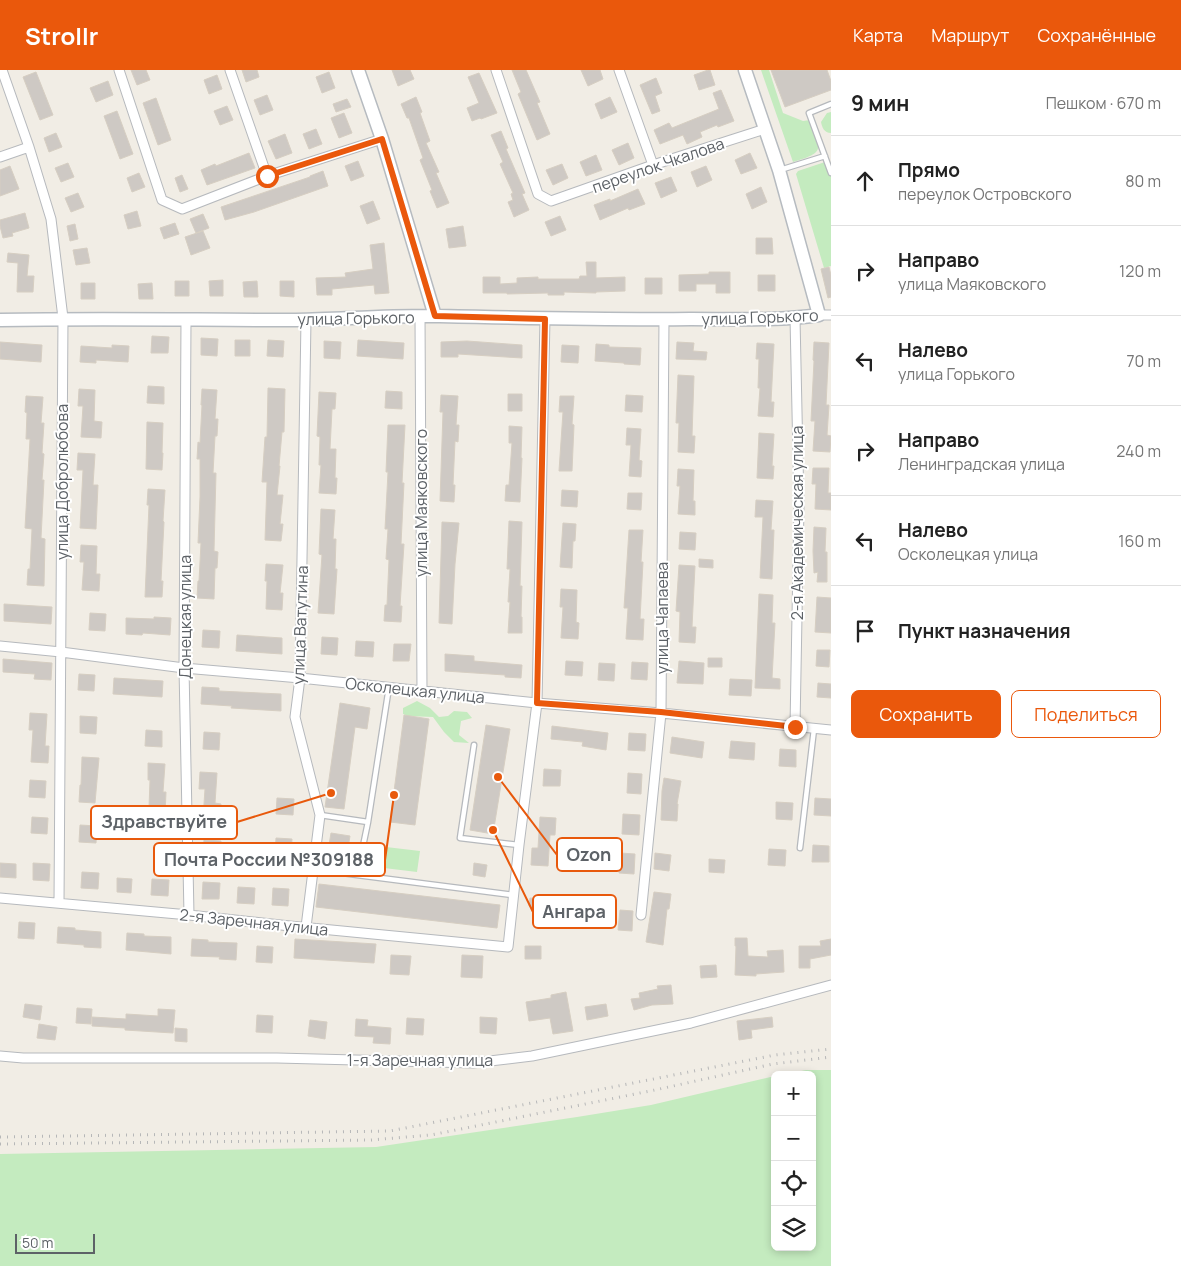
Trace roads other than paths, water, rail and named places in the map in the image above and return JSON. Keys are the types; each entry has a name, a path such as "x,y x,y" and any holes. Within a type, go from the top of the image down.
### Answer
{"street":[{"name":"улица Добролюбова","path":"2,70 29,147 51,219 63,318 59,903"},
{"path":"119,70 162,200 182,209 267,176 382,139"},
{"path":"230,70 267,176"},
{"path":"358,70 382,139 435,316"},
{"name":"переулок Чкалова","path":"496,70 538,194 551,201 653,165 765,129"},
{"path":"619,70 653,165"},
{"path":"745,70 825,315"},
{"path":"0,157 29,147"},
{"name":"улица Горького","path":"0,320 63,318 306,320 420,316 664,319 795,318 825,315"},
{"name":"улица Маяковского","path":"420,316 422,691"},
{"name":"2-я Академическая улица","path":"795,318 799,505 795,727"},
{"path":"513,895 537,703 545,319"},
{"name":"улица Чапаева","path":"641,915 661,712 664,319"},
{"name":"Донецкая улица","path":"186,320 184,668 189,914"},
{"name":"улица Ватутина","path":"306,320 300,678 295,717 320,815 306,927"},
{"name":"Осколецкая улица","path":"0,646 184,668 537,703 661,712 831,730"},
{"name":"2-я Заречная улица","path":"0,898 189,914 508,947 513,895"},
{"name":"1-я Заречная улица","path":"0,1056 23,1058 277,1058 474,1063 532,1056 691,1024 831,985"}],"lane":[{"path":"831,104 809,113 831,173"},
{"path":"778,170 824,156"},
{"path":"357,875 368,822 389,687"},
{"path":"800,848 814,729"},
{"path":"474,745 460,838 519,845"},
{"path":"320,815 368,822"},
{"path":"313,869 513,895"}],"railway":[{"path":"0,1137 390,1131 775,1055 831,1049"},
{"path":"0,1144 371,1140 431,1135 773,1064 831,1057"}],"place":[{"name":"Ozon","path":"498,777"},
{"name":"Здравствуйте","path":"331,793"},
{"name":"Почта России №309188","path":"394,795"},
{"name":"Ангара","path":"493,830"}]}
